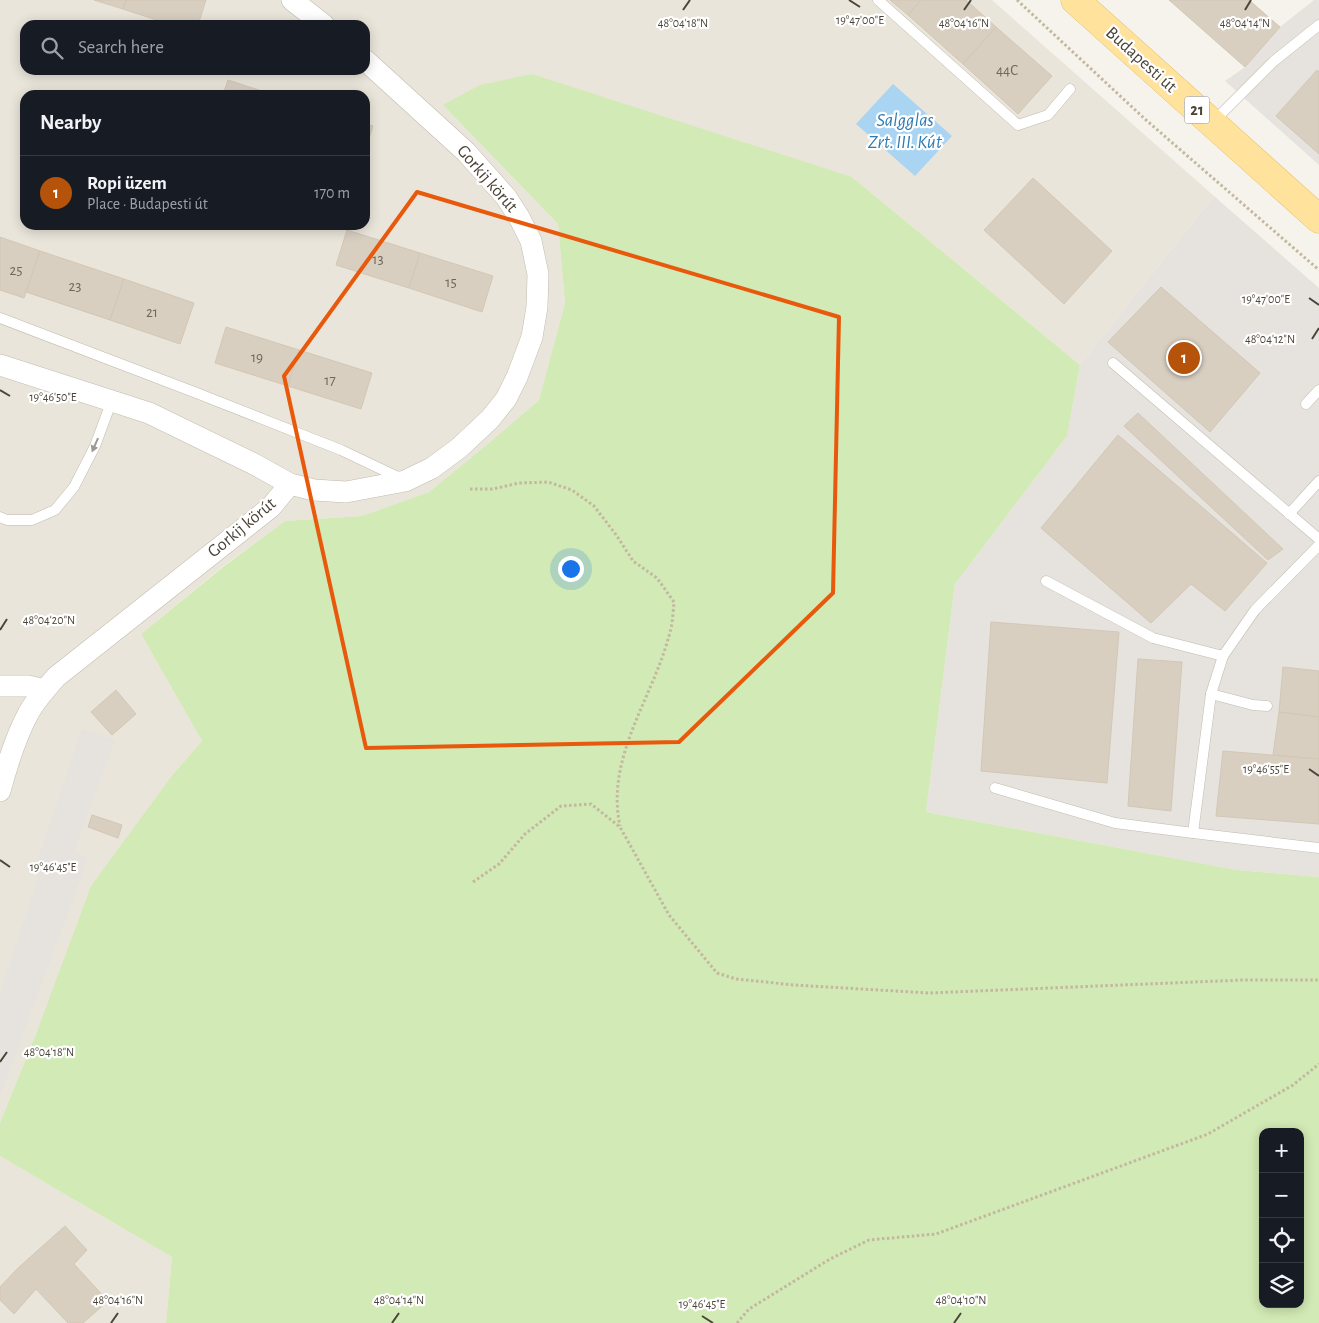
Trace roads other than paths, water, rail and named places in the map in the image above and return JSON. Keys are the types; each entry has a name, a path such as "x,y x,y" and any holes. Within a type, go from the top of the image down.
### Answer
{"main road":[{"name":"Budapesti út","path":"1075,0 1319,219"}],"street":[{"path":"292,0 318,20"},
{"name":"Gorkij körút","path":"0,791 11,754 27,715 45,690 72,663 271,506 290,484 314,490 346,492 405,481 432,468 459,448 490,419 506,399 517,377 532,337 538,274 531,242 520,217 466,152 370,65"},
{"path":"0,365 149,413 254,464 290,484"},
{"path":"0,686 28,686 45,690"}],"lane":[{"path":"878,0 1018,125 1048,116 1070,89"},
{"path":"1212,123 1274,61 1319,24"},
{"path":"0,318 332,446 405,481"},
{"path":"1113,363 1319,539"},
{"path":"1306,404 1319,390"},
{"path":"0,517 7,520 32,520 55,510 74,486 96,446 112,400"},
{"path":"1289,514 1319,481"},
{"path":"1194,833 1211,694 1223,656 1255,610 1319,545"},
{"path":"1046,582 1153,638 1223,656"},
{"path":"1211,694 1252,705 1267,706"},
{"path":"995,788 1115,823 1319,848"}],"water":[{"name":"Salgglas Zrt. III. Kút","path":"893,84 952,136 915,176 856,124"}],"place":[{"name":"Ropi üzem","path":"1184,358"}]}
